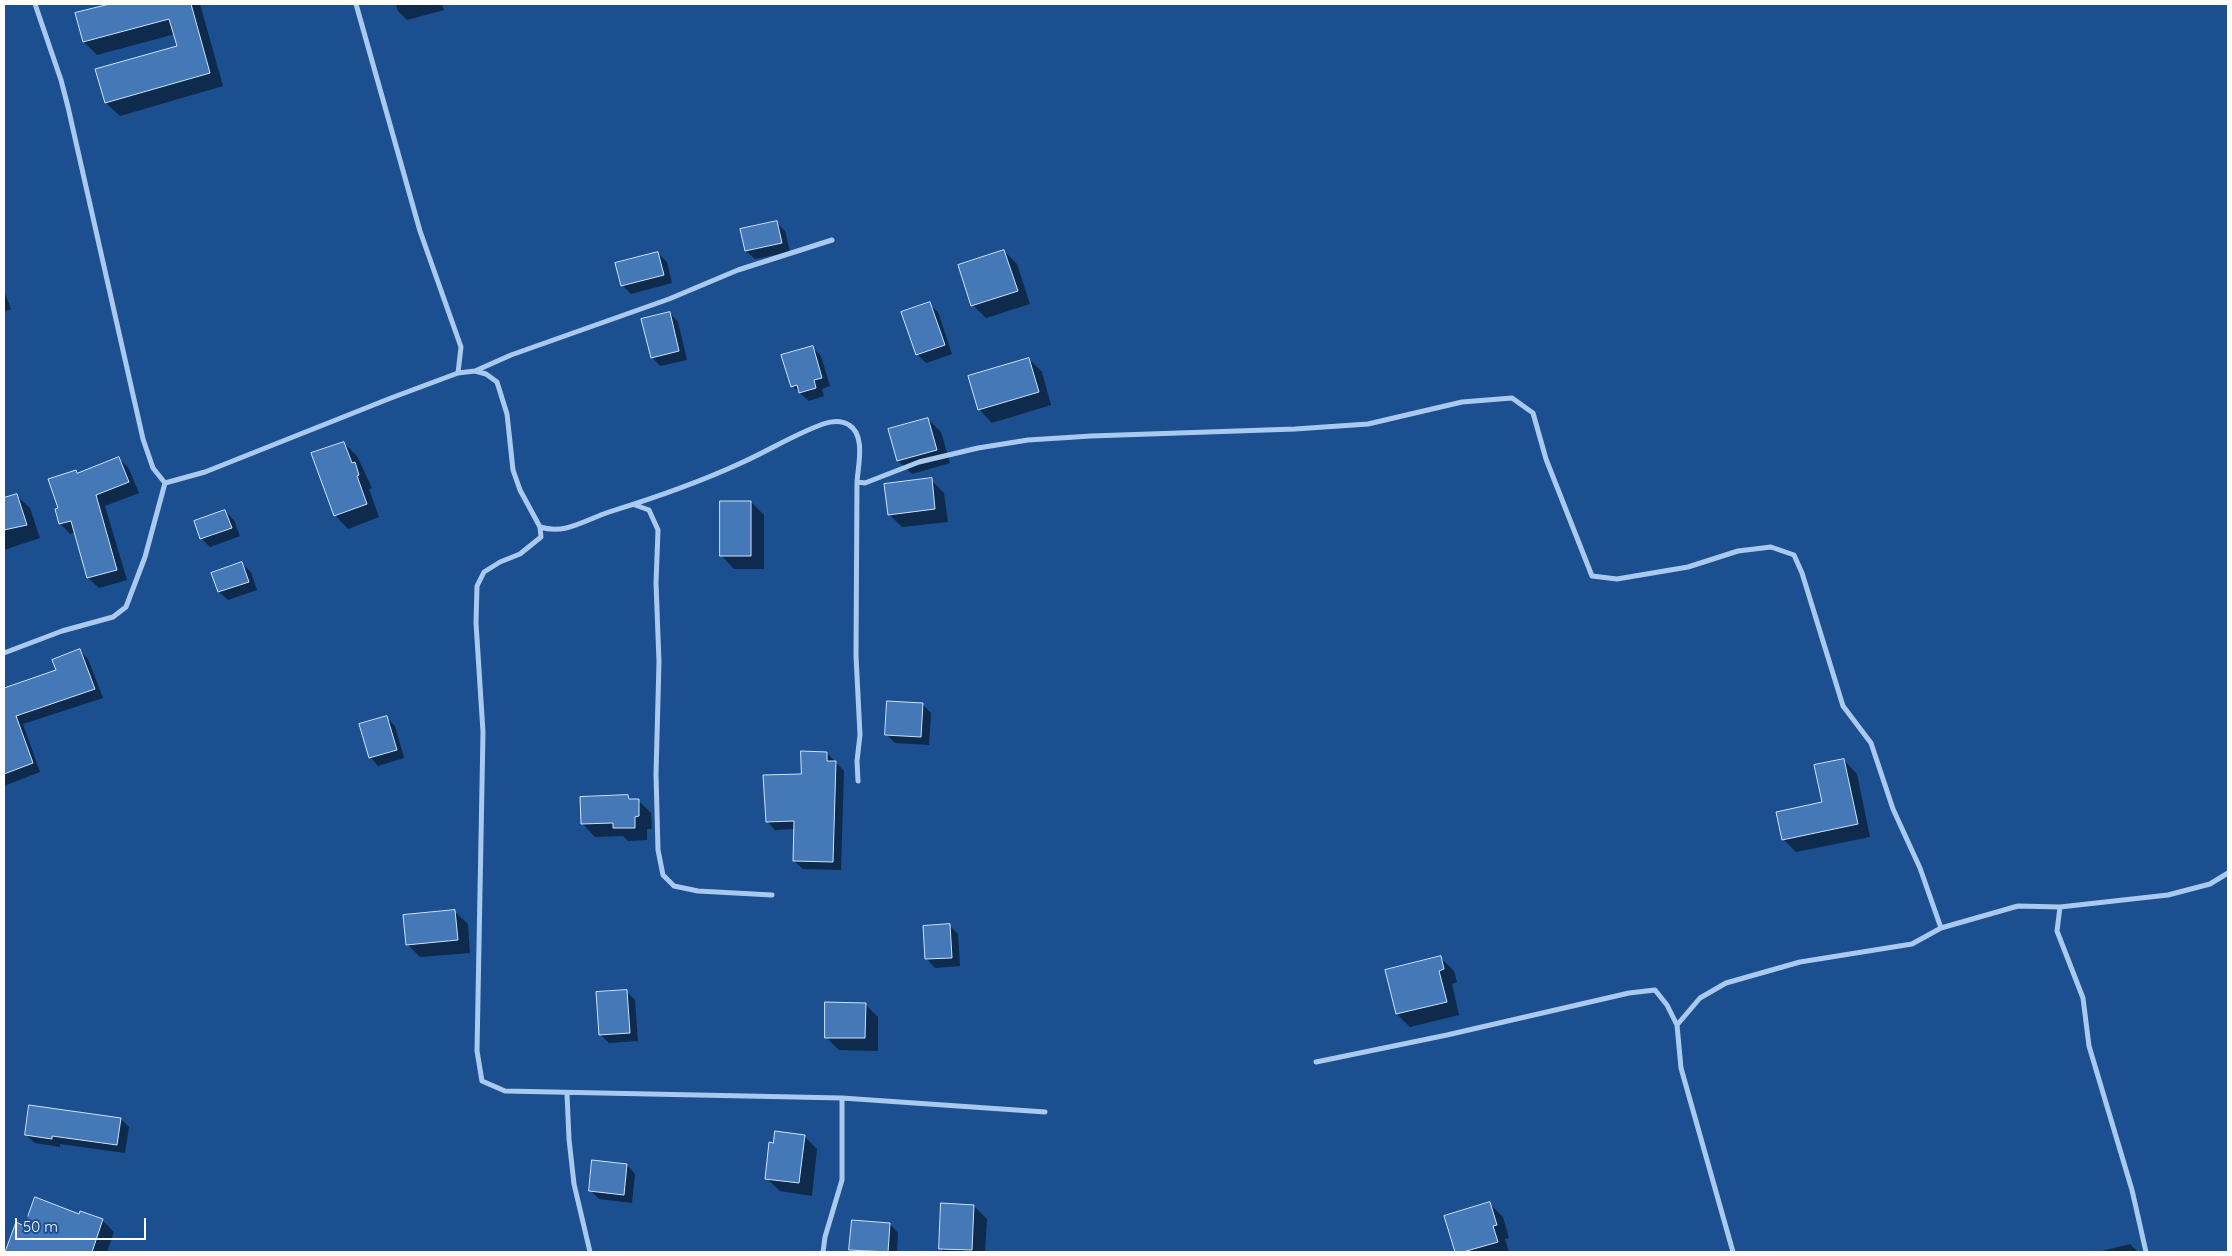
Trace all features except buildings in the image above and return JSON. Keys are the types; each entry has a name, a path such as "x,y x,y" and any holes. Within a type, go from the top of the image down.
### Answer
{"street":[{"path":"35,4 61,80 143,438 153,468 165,483"},
{"path":"356,4 420,231 460,347 458,373"},
{"path":"165,483 206,472 267,446 458,373 475,371 511,355 669,299 738,270 832,240"},
{"path":"475,371 486,374 497,382 507,414 513,470 520,490 540,527 541,537 520,554 500,562 484,572 477,586 476,623 481,668 484,732 477,1051 482,1081 505,1091 567,1094 842,1098 1045,1112"},
{"path":"857,482 865,484 919,462 978,448 1028,440 1295,429 1368,424 1462,402 1512,398 1533,413 1546,459 1592,576 1618,579 1688,567 1738,551 1771,547 1794,555 1802,573 1843,706 1871,743 1892,810 1920,868 1941,928"},
{"path":"540,527 552,531 572,528 634,504 673,492 741,464 824,424 839,421 850,425 857,432 860,452 857,482 856,656 860,736 857,761 858,782"},
{"path":"4,653 62,631 113,617 126,607 145,557 165,483"},
{"path":"634,504 649,510 658,530 656,583 659,662 656,774 658,850 663,875 674,886 682,888 772,895"},
{"path":"1677,1025 1700,998 1726,983 1800,962 1912,944 1941,928 2018,906 2060,907 2168,895 2210,884 2228,873"},
{"path":"2060,907 2057,931 2083,998 2089,1046 2132,1190 2146,1252"},
{"path":"1316,1062 1447,1035 1629,993 1655,990 1667,1005 1677,1025 1682,1068 1733,1252"},
{"path":"567,1094 574,1184 590,1252"},
{"path":"824,1252 825,1237 842,1180 842,1098"}]}
